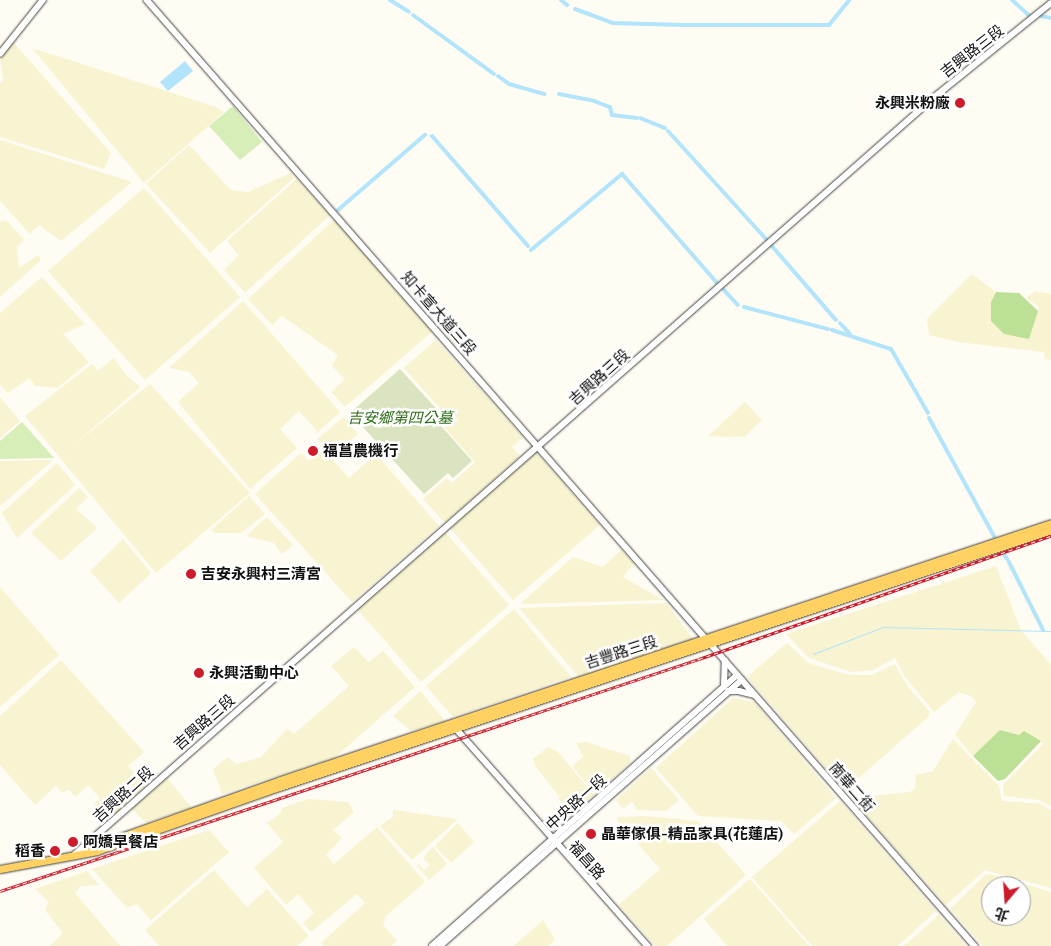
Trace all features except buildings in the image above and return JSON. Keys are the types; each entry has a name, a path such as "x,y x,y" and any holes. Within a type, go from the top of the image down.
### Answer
{"main road":[{"name":"吉豐路三段","path":"0,869 83,854 453,726 984,549 1051,524"},
{"name":"吉豐路三段","path":"984,549 1051,530"}],"street":[{"path":"0,54 43,0"},
{"name":"知卡宣大道三段","path":"147,0 709,641"},
{"name":"吉興路三段","path":"167,772 937,95 1051,3"},
{"name":"南華二街","path":"709,641 975,946"},
{"path":"724,686 725,661"},
{"name":"中央路一段","path":"432,946 555,843 737,675"},
{"name":"中央路一段","path":"440,946 742,680"},
{"path":"728,692 739,690 755,696"},
{"name":"福昌路","path":"453,726 648,946"},
{"name":"吉興路二段","path":"74,855 167,772"}],"shaded area":[{"path":"13,42 111,153 104,169 0,137 0,84 3,80 0,58"},
{"path":"32,48 216,107 224,112 144,183"},
{"path":"0,140 132,182 61,241 39,225 30,234 0,201"},
{"path":"189,145 231,190 248,192 291,173 294,178 210,253 146,184"},
{"path":"297,179 330,215 245,293 224,270 239,255 227,241"},
{"path":"144,188 240,297 145,380 48,271"},
{"path":"335,219 434,330 345,407 331,392 345,379 332,366 338,355 282,316 272,325 248,299"},
{"path":"6,220 24,240 17,246 19,268 38,255 41,260 0,297 0,222"},
{"path":"972,274 996,292 991,302 1029,339 1039,307 1026,298 1035,291 1051,294 1051,360 1045,359 1044,352 958,342 929,335 927,319"},
{"path":"42,277 85,324 63,334 89,362 57,388 35,386 30,378 8,393 0,385 0,313"},
{"path":"243,301 340,412 318,432 299,411 280,429 297,448 250,489 178,402 199,383 189,372 169,368"},
{"path":"436,340 523,437 512,447 520,456 445,523 423,499 447,478 452,483 475,462 445,428 447,416 404,368"},
{"path":"114,358 125,374 140,387 74,445 150,384 250,493 156,573 25,416 92,364 98,371"},
{"path":"0,397 20,421 0,438"},
{"path":"745,402 762,420 744,437 708,436"},
{"path":"344,417 358,434 331,458 349,478 376,454 439,526 352,602 255,494 301,453 309,461 325,447 317,439"},
{"path":"536,452 600,525 513,600 449,527"},
{"path":"53,460 0,506 0,461"},
{"path":"57,463 75,485 17,538 2,513"},
{"path":"79,488 88,497 76,509 97,528 61,561 31,533"},
{"path":"249,496 265,514 241,533 215,533 211,530"},
{"path":"267,517 293,545 282,554 274,543 246,536"},
{"path":"445,532 509,605 421,682 357,609"},
{"path":"123,539 151,573 119,603 90,571"},
{"path":"621,550 634,563 623,577 663,600 520,604 573,557 603,567"},
{"path":"996,566 1021,630 1051,665 1051,806 1039,800 1004,796 1003,785 1043,744 1041,741 1000,730 973,756 955,735 976,702 972,697 959,692 934,712 905,677 895,658 873,670 851,672 809,658 786,634"},
{"path":"0,587 59,655 0,707"},
{"path":"666,603 694,640 579,677 519,608"},
{"path":"514,609 571,677 453,717 426,686"},
{"path":"787,643 808,663 850,675 872,675 895,664 908,687 930,712 928,717 845,790 747,677"},
{"path":"354,647 369,662 383,651 415,687 334,758 222,794 213,769 228,757 236,764 261,757 287,729 294,734 349,686 331,666"},
{"path":"61,660 144,752 128,766 146,786 109,820 94,804 100,798 88,785 75,797 68,789 63,793 56,786 35,805 0,765 0,716"},
{"path":"420,691 445,721 411,731 393,716"},
{"path":"733,698 754,702 836,798 794,834 781,821 698,816 656,768"},
{"path":"953,739 999,786 1002,801 1040,804 1051,810 1051,888 1031,883 1031,876 1007,876 985,870 946,905 851,798 910,792 915,788 916,775 933,771"},
{"path":"586,742 630,756 630,763 595,794 572,766 583,757 576,743"},
{"path":"548,747 558,752 594,795 573,814 558,798 569,790 559,796 535,766 533,759"},
{"path":"651,768 679,800 666,811 637,810 632,801 623,809 616,800"},
{"path":"165,776 192,808 146,823 130,807"},
{"path":"308,799 348,802 354,812 333,830 342,838 326,855 334,864 377,827 425,882 386,916 383,925 397,941 392,946 324,946 321,943 365,903 357,894 311,932 303,923 314,913 298,894 286,905 254,868 283,842 267,823 280,814 282,808"},
{"path":"840,801 936,911 898,946 812,946 752,877"},
{"path":"393,810 458,819 412,860 380,826 393,817"},
{"path":"644,816 698,821 746,875 667,946 655,946 619,905 660,869 617,820 617,817"},
{"path":"458,823 474,842 451,863 435,846"},
{"path":"209,830 229,852 151,920 136,904 127,908 92,869"},
{"path":"433,847 447,864 429,880 417,866 418,863 424,870 430,865 423,858"},
{"path":"214,870 247,907 267,889 309,936 297,946 159,946 145,930"},
{"path":"87,871 99,885 81,886 75,893 120,946 50,946 63,933 45,910 49,902 35,889"},
{"path":"981,879 981,926 1031,926 1031,886 1051,892 1051,946 983,946 950,909"},
{"path":"748,880 751,880 809,946 727,946 704,919"},
{"path":"939,915 966,946 904,946"},
{"path":"543,920 555,940 548,946 514,946"}],"green space":[{"path":"233,106 262,142 240,160 209,126"},
{"path":"996,292 1019,293 1038,311 1029,339 1004,334 991,321 991,302"},
{"name":"吉安鄉第四公墓","path":"400,369 443,416 442,427 472,461 453,478 448,473 424,494 350,413"},
{"path":"22,422 54,458 0,459 0,441"},
{"path":"1000,730 1019,735 1024,731 1041,741 1005,779 998,781 973,756"}],"water":[{"path":"185,61 193,71 168,91 160,82"}],"waterway":[{"path":"390,0 409,12"},
{"path":"561,0 567,5"},
{"path":"684,25 829,25 849,0"},
{"path":"1012,0 1031,17"},
{"path":"575,9 613,23 683,25"},
{"path":"413,15 494,74"},
{"path":"1041,16 1051,18"},
{"path":"498,76 509,84 545,94"},
{"path":"559,94 594,101 610,107 612,115 637,118"},
{"path":"640,118 665,128"},
{"path":"668,131 767,240"},
{"path":"338,210 425,135"},
{"path":"432,136 528,246"},
{"path":"531,250 622,174 717,283"},
{"path":"771,245 836,320"},
{"path":"722,288 738,305"},
{"path":"744,307 828,329"},
{"path":"840,323 850,334"},
{"path":"832,330 891,349 928,413"},
{"path":"929,418 994,536"},
{"path":"1004,554 1007,559"},
{"path":"1009,562 1043,630"},
{"path":"813,654 883,627 1051,631"}],"railway":[{"path":"0,891 699,659 1051,536"}],"place":[{"name":"永興米粉廠","path":"960,103"},
{"name":"福菖農機行","path":"313,451"},
{"name":"吉安永興村三清宮","path":"191,574"},
{"name":"永興活動中心","path":"199,673"},
{"name":"晶華傢俱-精品家具(花蓮店)","path":"591,834"},
{"name":"阿嬌早餐店","path":"73,842"},
{"name":"稻香","path":"55,851"}]}
